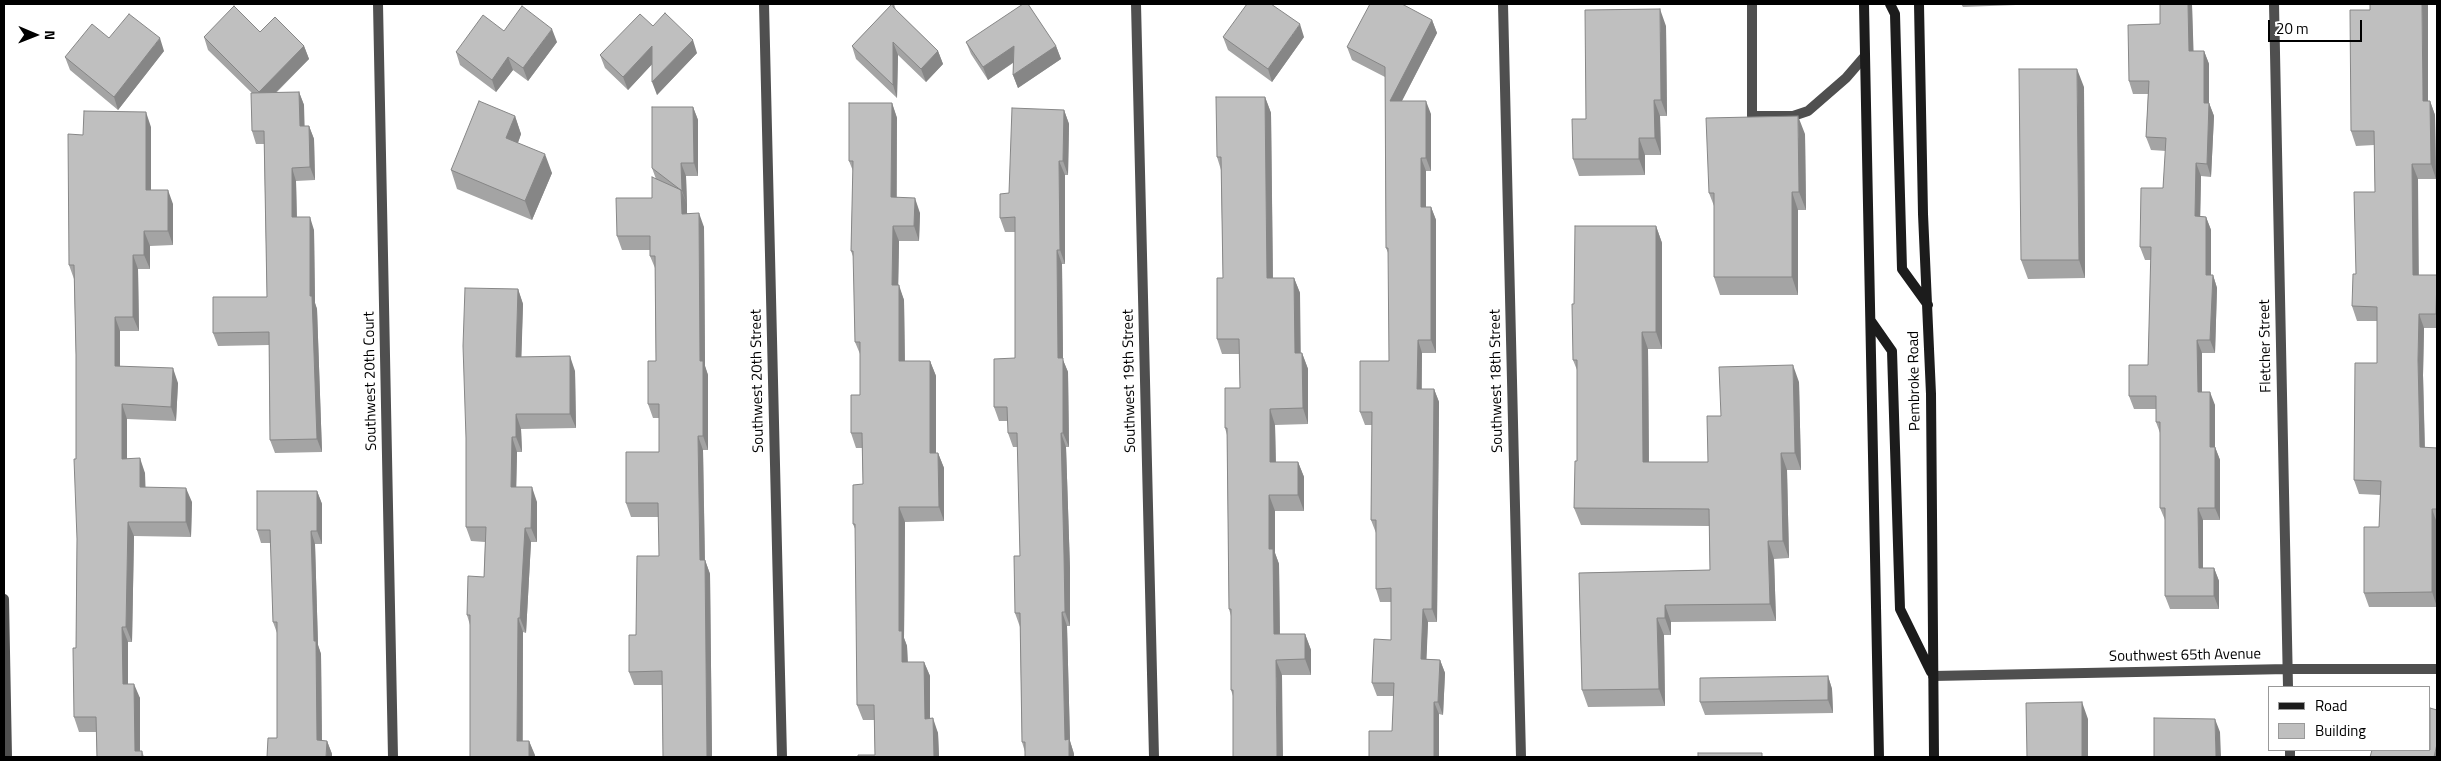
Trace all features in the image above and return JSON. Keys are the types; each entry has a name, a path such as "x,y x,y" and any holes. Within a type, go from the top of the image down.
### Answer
{"main road":[{"path":"1864,4 1872,321 1879,757"},
{"path":"1890,4 1895,14 1902,269 1929,305"},
{"name":"Pembroke Road","path":"1919,4 1924,214 1929,305 1934,757"},
{"path":"1872,321 1892,352 1900,609 1933,676"}],"street":[{"name":"Southwest 20th Court","path":"378,4 393,757"},
{"name":"Southwest 20th Street","path":"764,4 782,757"},
{"name":"Southwest 19th Street","path":"1136,4 1154,757"},
{"name":"Southwest 18th Street","path":"1503,4 1521,757"},
{"path":"1752,4 1752,116 1792,116 1808,111 1846,78 1865,56"},
{"name":"Fletcher Street","path":"2274,4 2288,686"},
{"path":"4,599 7,757"},
{"name":"Southwest 65th Avenue","path":"1933,676 2288,669 2437,669"}],"building":[{"path":"892,4 938,51 921,69 893,42 893,85 852,46"},
{"path":"1023,4 1028,4 1056,46 1013,75 1014,46 983,67 966,42"},
{"path":"1247,4 1271,4 1300,24 1268,69 1223,37"},
{"path":"1370,4 1402,4 1432,20 1390,101 1426,101 1426,158 1421,158 1421,207 1431,207 1431,340 1418,340 1417,389 1434,389 1432,609 1423,609 1421,659 1440,660 1438,702 1434,702 1434,757 1369,757 1369,731 1392,731 1394,683 1372,683 1374,639 1391,640 1391,588 1376,589 1376,520 1371,520 1372,412 1360,412 1360,361 1389,361 1385,67 1347,47"},
{"path":"2160,4 2188,4 2189,51 2204,51 2204,103 2209,103 2207,164 2196,163 2195,216 2206,217 2206,275 2213,275 2210,340 2197,340 2198,392 2210,392 2210,447 2215,447 2215,508 2198,508 2199,568 2214,568 2214,596 2165,596 2165,508 2160,508 2160,422 2156,422 2156,396 2129,396 2129,365 2148,365 2151,247 2140,247 2141,188 2163,188 2166,138 2146,137 2149,81 2129,81 2128,25 2160,24"},
{"path":"2370,4 2422,4 2423,101 2430,101 2431,164 2412,164 2413,275 2437,275 2436,314 2419,314 2418,360 2420,447 2437,448 2437,509 2432,509 2432,592 2364,593 2364,527 2379,527 2381,481 2354,480 2355,363 2377,363 2377,307 2352,306 2353,274 2356,274 2354,192 2375,192 2374,131 2351,131 2350,10 2370,10"},
{"path":"234,6 260,32 275,17 304,46 259,92 204,37"},
{"path":"522,6 552,29 523,68 508,57 492,80 456,52 483,15 504,31"},
{"path":"1660,9 1661,100 1654,100 1655,138 1639,138 1639,159 1573,159 1572,119 1586,119 1585,10"},
{"path":"665,13 693,40 652,82 652,46 623,77 600,55 640,14 653,26"},
{"path":"129,14 160,38 114,97 65,57 92,24 109,38"},
{"path":"2019,69 2077,69 2079,260 2021,260"},
{"path":"299,92 300,126 309,126 310,167 292,168 292,217 310,217 310,296 312,296 317,439 270,440 269,332 213,333 213,297 267,297 264,131 252,131 251,93"},
{"path":"1216,97 1265,97 1267,278 1294,278 1295,353 1302,353 1303,408 1270,409 1270,462 1298,462 1298,495 1269,495 1269,549 1273,549 1274,634 1305,634 1305,659 1276,660 1277,757 1233,757 1225,388 1240,388 1239,339 1217,339 1217,278 1223,278 1221,157 1217,157"},
{"path":"479,101 515,116 506,138 545,154 525,201 451,170"},
{"path":"849,103 892,103 891,197 915,198 914,226 893,226 892,285 899,285 899,361 930,361 930,453 938,453 939,507 899,507 899,631 902,631 902,662 924,662 925,719 933,718 934,757 858,757 858,755 875,755 874,705 857,705 853,485 863,484 862,433 851,433 851,395 860,395 860,342 855,342 853,251 851,251 853,161 849,161"},
{"path":"652,107 693,107 694,163 681,163 682,191 652,168"},
{"path":"1012,108 1064,110 1063,161 1059,161 1060,250 1057,250 1058,358 1063,358 1063,433 1061,433 1065,612 1062,612 1065,740 1069,739 1069,757 1025,757 1025,742 1022,742 1020,613 1015,613 1014,556 1020,556 1017,433 1008,433 1007,407 994,407 994,359 1015,358 1015,217 1000,218 1000,194 1009,193"},
{"path":"84,111 146,112 146,190 168,190 168,231 144,231 144,255 133,255 133,317 115,317 115,366 173,368 171,407 122,404 122,459 140,458 140,487 186,488 186,522 128,522 126,627 122,627 123,684 134,684 135,751 142,751 142,757 97,757 96,717 74,717 73,648 76,648 77,539 74,459 76,459 76,355 74,265 69,265 68,134 83,135"},
{"path":"1798,116 1799,192 1792,192 1792,277 1714,277 1714,193 1709,193 1706,118"},
{"path":"652,177 681,190 682,214 699,213 700,361 703,361 703,436 698,436 700,560 705,560 707,757 663,757 662,671 629,672 629,635 636,635 637,556 659,556 658,503 626,503 626,452 659,452 659,404 648,404 648,361 656,361 655,256 650,256 650,236 617,236 616,198 652,198"},
{"path":"1575,226 1656,226 1656,332 1642,332 1643,462 1708,462 1707,416 1721,416 1719,367 1793,365 1795,453 1781,453 1783,541 1768,541 1770,604 1665,605 1665,618 1657,618 1659,689 1582,690 1579,573 1710,570 1709,509 1574,508 1575,461 1577,461 1577,360 1573,360 1572,304 1574,304"},
{"path":"465,288 518,289 516,357 570,356 570,414 516,414 516,437 512,437 511,487 532,487 531,528 525,528 520,618 518,618 517,741 529,741 529,757 470,757 470,615 467,615 468,576 484,577 486,527 466,527 463,346"},
{"path":"257,491 317,491 317,531 311,531 314,641 316,641 317,740 327,741 326,757 267,757 268,738 277,738 277,622 273,622 270,530 257,530"},
{"path":"1828,676 1828,700 1700,702 1700,678"},
{"path":"2082,702 2082,757 2027,757 2026,703"},
{"path":"2431,708 2437,710 2437,744 2434,757 2370,757 2372,751 2431,751"},
{"path":"2154,718 2215,719 2216,757 2154,757"},
{"path":"1698,753 1762,753 1762,757 1698,757"}]}
